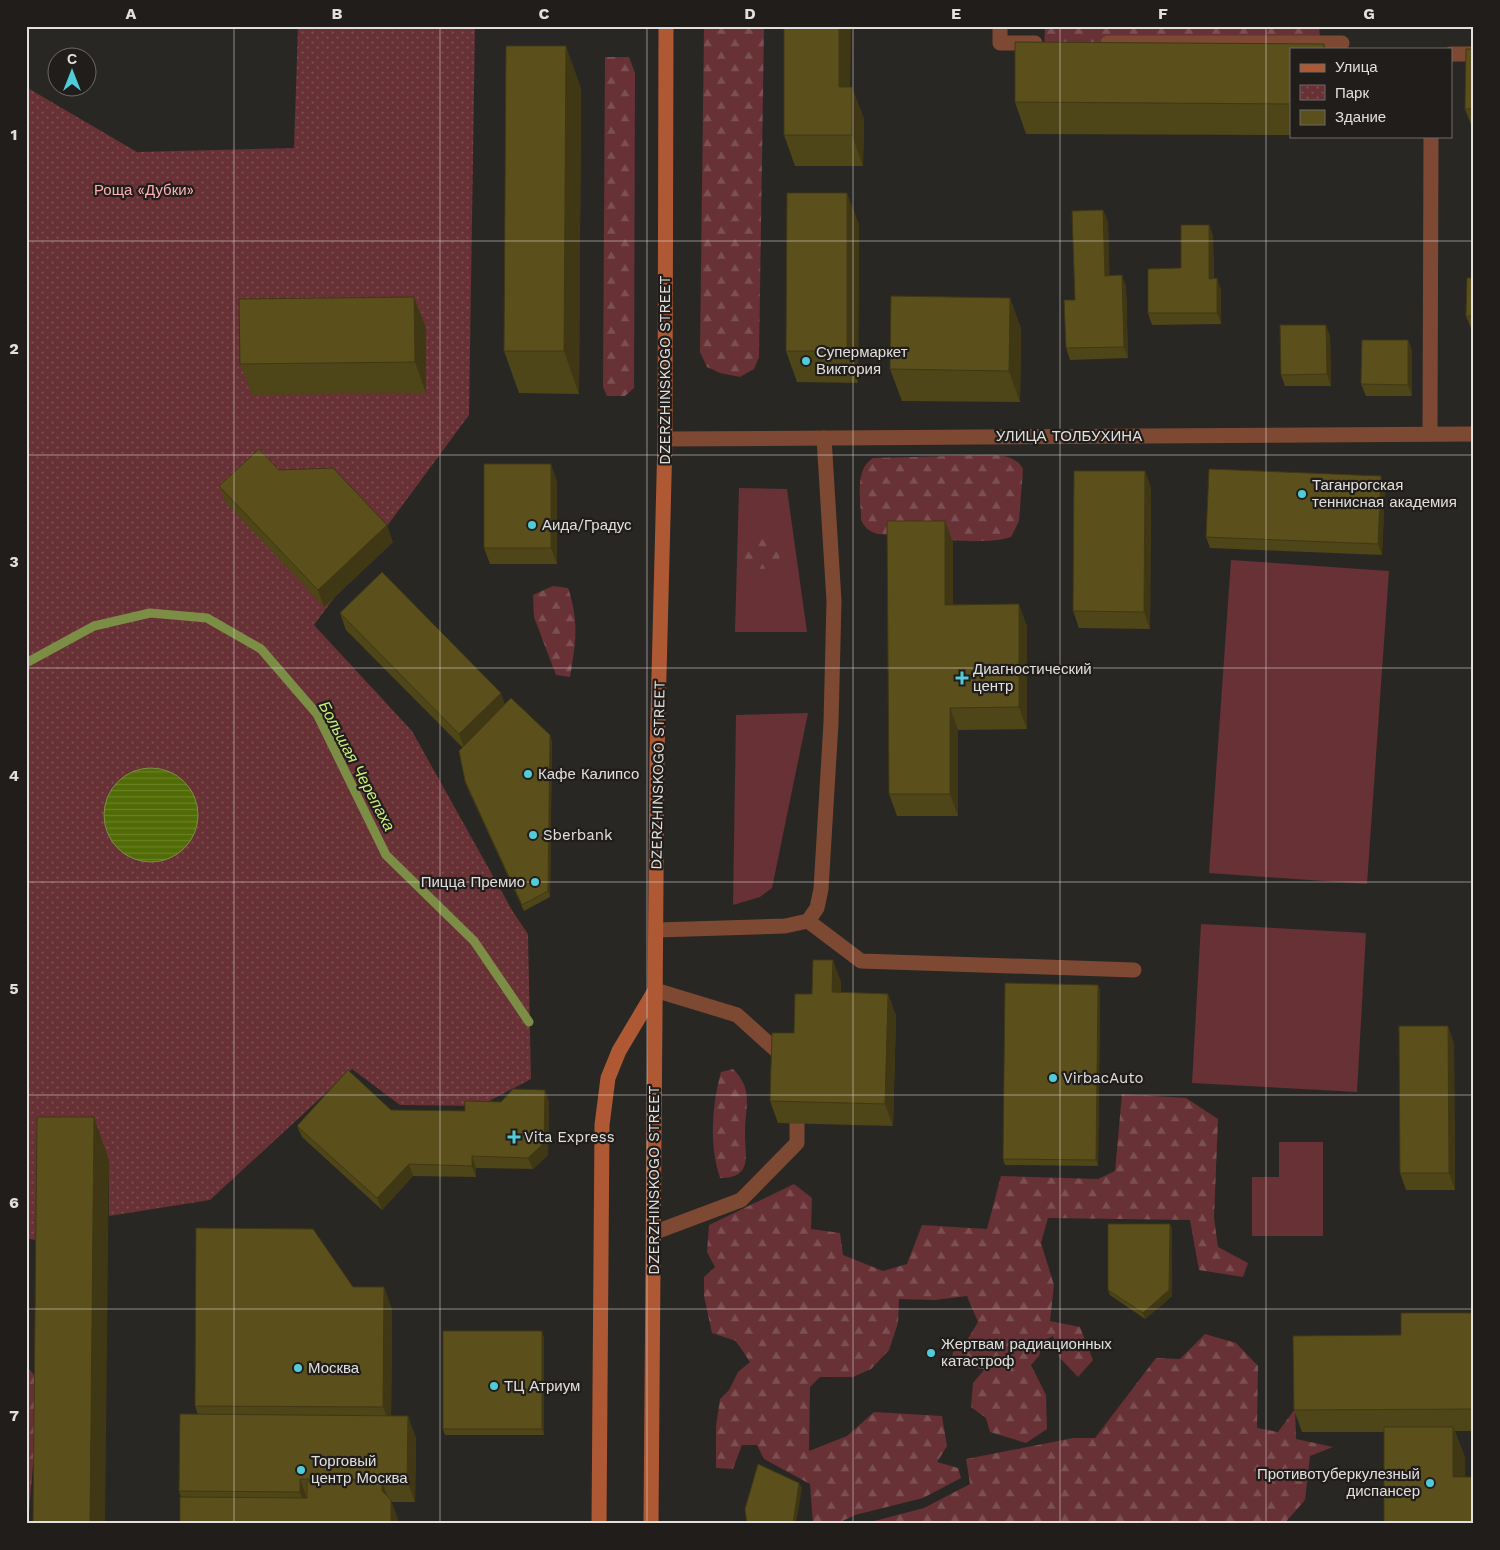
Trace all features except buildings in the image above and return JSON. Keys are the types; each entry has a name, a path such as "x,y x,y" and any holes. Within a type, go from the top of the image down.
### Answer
{"main road":[{"name":"DZERZHINSKOGO STREET","path":"651,1524 657,754 665,439 666,26"},
{"path":"599,1524 602,1125 608,1078 619,1050 655,990"}],"street":[{"path":"1000,26 1000,43 1049,43"},
{"path":"1098,43 1342,43"},
{"path":"1452,54 1474,54"},
{"path":"1430,434 1431,138"},
{"name":"УЛИЦА ТОЛБУХИНА","path":"665,439 1474,434"},
{"path":"657,930 785,926 808,921 817,908 821,889 831,723 834,601 824,438"},
{"path":"808,921 862,961 1134,970"},
{"path":"655,990 737,1015 798,1070"},
{"path":"653,1233 741,1200 797,1142 798,1088"}],"green space":[{"name":"Роща «Дубки»","path":"298,26 475,26 469,415 314,625 412,731 513,912 528,934 531,1079 480,1106 400,1105 352,1069 210,1200 109,1216 109,1160 52,1244 26,1238 26,87 137,152 294,148"},
{"path":"704,26 764,26 759,357 754,369 740,377 720,373 707,367 700,352"},
{"path":"1045,26 1319,26 1321,48 1290,49 1044,52"},
{"path":"605,57 629,57 635,73 634,388 625,396 607,396 603,387"},
{"path":"1004,456 1012,459 1020,464 1023,469 1019,521 1011,537 998,540 965,541 877,534 868,529 861,520 861,477 867,463 873,458"},
{"path":"739,488 787,489 807,632 735,632"},
{"path":"762,531 775,537 781,550 775,563 762,569 749,563 743,550 749,537"},
{"path":"1231,560 1389,571 1367,884 1209,873"},
{"path":"553,586 568,588 574,611 575,642 570,677 556,675 534,617 533,595"},
{"path":"808,713 772,888 760,897 733,905 736,715"},
{"path":"1201,924 1366,933 1357,1092 1192,1083"},
{"path":"733,1069 746,1090 746,1156 743,1169 739,1174 720,1178 714,1152 714,1111 721,1072"},
{"path":"1122,1094 1186,1098 1218,1119 1214,1218 1218,1247 1248,1263 1243,1277 1199,1270 1190,1220 1048,1218 1041,1243 1054,1285 1050,1321 1080,1327 1093,1360 1078,1377 1059,1357 1053,1336 1043,1341 1039,1356 1031,1365 1046,1395 1047,1429 1026,1443 990,1432 986,1418 971,1407 973,1383 985,1369 950,1366 953,1352 966,1342 978,1322 967,1296 935,1300 899,1299 898,1323 889,1350 871,1369 853,1377 820,1377 810,1387 809,1451 847,1436 874,1412 942,1416 947,1446 937,1462 958,1468 961,1478 923,1498 855,1515 836,1524 813,1524 810,1484 764,1459 757,1445 742,1445 733,1469 716,1468 716,1426 720,1399 729,1390 738,1372 750,1362 736,1341 712,1333 704,1296 704,1277 715,1267 707,1252 709,1225 794,1184 812,1198 811,1229 840,1233 843,1255 883,1271 907,1264 922,1225 987,1229 1001,1176 1098,1179 1115,1171"},
{"path":"1279,1142 1323,1142 1323,1236 1252,1236 1252,1177 1279,1177"},
{"path":"1205,1334 1236,1343 1258,1366 1257,1428 1278,1432 1295,1409 1296,1439 1333,1447 1310,1456 1305,1500 1284,1524 863,1524 924,1508 970,1484 966,1459 1073,1438 1095,1438 1156,1358 1180,1359"},
{"path":"26,1365 35,1376 34,1453 28,1524 26,1524"}],"shaded area":[{"path":"151,768 169,771 185,781 195,797 198,815 195,833 185,849 169,859 151,862 133,859 117,849 107,833 104,815 107,797 117,781 133,771"}],"waterway":[{"name":"Большая Черепаха","path":"26,663 94,626 150,613 207,618 261,649 317,714 386,855 474,941 529,1022"}],"place":[{"name":"Супермаркет Виктория","path":"806,361"},
{"name":"Таганрогская теннисная академия","path":"1302,494"},
{"name":"Аида/Градус","path":"532,525"},
{"name":"Диагностический центр","path":"962,678"},
{"name":"Кафе Калипсо","path":"528,774"},
{"name":"Sberbank","path":"533,835"},
{"name":"Пицца Премио","path":"535,882"},
{"name":"VirbacAuto","path":"1053,1078"},
{"name":"Vita Express","path":"514,1137"},
{"name":"Жертвам радиационных катастроф","path":"931,1353"},
{"name":"Москва","path":"298,1368"},
{"name":"ТЦ Атриум","path":"494,1386"},
{"name":"Торговый центр Москва","path":"301,1470"},
{"name":"Противотуберкулезный диспансер","path":"1430,1483"}]}
